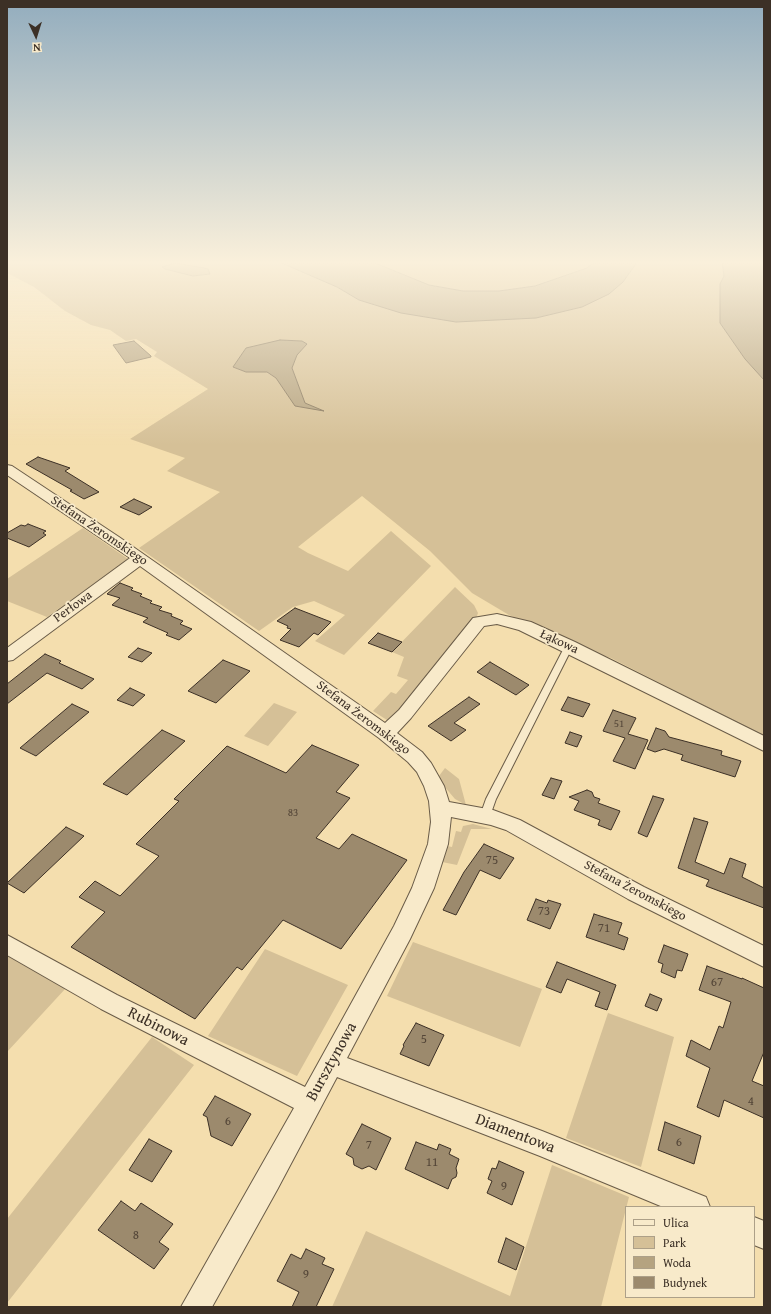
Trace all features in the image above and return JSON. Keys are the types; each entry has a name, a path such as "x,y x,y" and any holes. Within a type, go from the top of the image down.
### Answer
{"street":[{"name":"Stefana Żeromskiego","path":"7,469 139,559 386,733 415,757 424,768 434,786 440,808 485,816 513,826 636,893 764,957"},
{"name":"Perłowa","path":"7,656 139,559"},
{"name":"Łąkowa","path":"386,733 405,714 479,622 497,619 525,626 569,646 764,744"},
{"name":"Bursztynowa","path":"196,1307 268,1181 402,932 423,888 440,839 440,808"},
{"name":"Rubinowa","path":"8,945 109,1002 310,1103"},
{"name":"Diamentowa","path":"332,1064 542,1144 694,1206"}],"lane":[{"path":"485,816 491,799 569,646"}],"green space":[{"path":"86,322 720,322 745,359 764,380 764,736 611,658 588,651 509,615 472,593 430,551 362,496 298,547 348,571 391,531 431,566 344,655 315,641 345,615 314,601 293,607 259,631 139,548 220,492 167,471 185,458 130,439 208,389 154,356 157,352 136,339 126,341 110,330","holes":["291,340 302,341 307,344 297,355 292,368 305,403 322,410 295,406 276,378 266,372 246,372 233,367 246,348"]},
{"path":"83,528 128,559 47,617 7,601 7,579"},
{"path":"455,587 474,605 478,613 475,621 390,722 373,711 391,692 396,694 408,680 397,676 404,657 392,652"},
{"path":"274,703 297,712 268,746 244,736"},
{"path":"445,768 459,779 466,805 455,799 444,786 439,776"},
{"path":"473,824 492,829 471,829 457,865 442,862 447,846 452,847 456,831 461,832 463,826"},
{"path":"413,942 542,989 520,1047 387,996"},
{"path":"265,949 348,985 297,1076 208,1036"},
{"path":"8,955 66,988 7,1052 7,956"},
{"path":"608,1013 674,1037 641,1167 566,1138"},
{"path":"152,1037 194,1065 7,1303 7,1219"},
{"path":"552,1165 629,1197 627,1206 625,1206 625,1213 601,1307 332,1307 366,1231 510,1296"}],"water":[{"path":"764,322 764,380 745,359 720,323"},
{"path":"280,340 302,341 307,344 297,355 292,368 305,403 324,411 295,406 276,378 267,372 246,372 233,367 246,348"},
{"path":"134,341 151,357 126,363 113,345"}],"building":[{"path":"38,457 70,468 65,471 99,492 84,499 70,491 72,490 26,464"},
{"path":"134,499 152,507 139,515 120,507"},
{"path":"28,524 46,531 43,533 46,535 29,547 7,538 7,533 21,525 25,526"},
{"path":"120,583 133,588 131,590 142,594 140,596 152,601 150,603 162,607 159,610 172,614 171,616 183,621 180,624 192,629 179,640 166,635 168,633 143,622 148,618 112,605 120,598 107,594"},
{"path":"295,608 331,622 318,635 314,633 299,647 280,640 291,629 277,621"},
{"path":"378,633 402,642 392,652 368,643"},
{"path":"138,648 152,653 142,662 128,657"},
{"path":"45,654 61,661 59,663 94,679 82,689 47,673 7,704 7,684"},
{"path":"223,660 250,671 216,703 188,691"},
{"path":"490,662 529,685 516,695 477,672"},
{"path":"130,688 145,695 133,706 117,700"},
{"path":"469,697 480,704 454,723 466,730 451,741 428,726"},
{"path":"568,697 590,704 583,717 561,710"},
{"path":"72,704 89,712 36,756 20,748"},
{"path":"613,710 636,718 628,734 648,740 635,769 613,761 625,738 603,731"},
{"path":"656,728 665,731 669,737 722,751 721,755 741,761 735,777 681,760 683,755 664,749 655,752 647,749"},
{"path":"162,730 185,741 127,795 103,784"},
{"path":"570,732 582,736 577,747 565,743"},
{"path":"312,745 359,765 336,792 350,798 316,838 339,849 352,834 407,860 341,949 283,920 242,970 237,967 195,1019 71,947 105,912 79,897 95,881 120,896 159,856 136,844 179,801 174,799 227,746 286,773"},
{"path":"551,778 562,781 554,799 542,795"},
{"path":"587,790 592,792 594,797 600,799 598,803 620,811 611,830 598,825 600,820 574,810 579,801 569,797"},
{"path":"653,796 664,799 647,837 638,833"},
{"path":"694,818 708,822 695,862 724,874 730,858 746,864 742,877 764,888 764,908 706,886 709,880 678,868"},
{"path":"66,827 84,836 24,893 7,883"},
{"path":"484,844 514,858 500,879 480,870 456,915 443,910 464,872"},
{"path":"536,899 547,903 548,900 561,904 550,929 527,920"},
{"path":"594,914 622,923 618,934 628,938 624,950 586,937"},
{"path":"664,945 688,954 682,971 677,970 675,978 661,972 663,964 658,962"},
{"path":"557,962 616,985 607,1010 595,1006 600,992 567,979 561,993 546,987"},
{"path":"707,966 742,978 764,988 764,1052 752,1081 764,1086 764,1118 724,1100 719,1117 697,1107 710,1068 686,1056 691,1040 710,1050 719,1026 723,1028 731,1002 699,990"},
{"path":"650,994 662,999 657,1011 645,1006"},
{"path":"416,1023 444,1035 429,1066 400,1054 404,1046 403,1045"},
{"path":"215,1096 251,1114 232,1146 211,1136 207,1117 203,1115"},
{"path":"665,1122 701,1136 694,1164 658,1150"},
{"path":"362,1124 391,1138 376,1170 369,1166 362,1169 354,1165 353,1158 346,1154"},
{"path":"149,1139 172,1151 152,1182 129,1170"},
{"path":"416,1142 437,1150 439,1144 451,1149 449,1154 459,1159 456,1168 456,1177 452,1179 448,1189 405,1169"},
{"path":"499,1161 524,1172 512,1205 487,1193 492,1181 488,1179 492,1168 496,1169"},
{"path":"121,1201 135,1211 141,1203 173,1224 159,1242 169,1249 154,1269 98,1230"},
{"path":"506,1238 524,1247 516,1270 498,1262"},
{"path":"306,1249 325,1258 322,1264 334,1269 316,1307 292,1307 299,1292 277,1281 291,1254 301,1259"}]}
